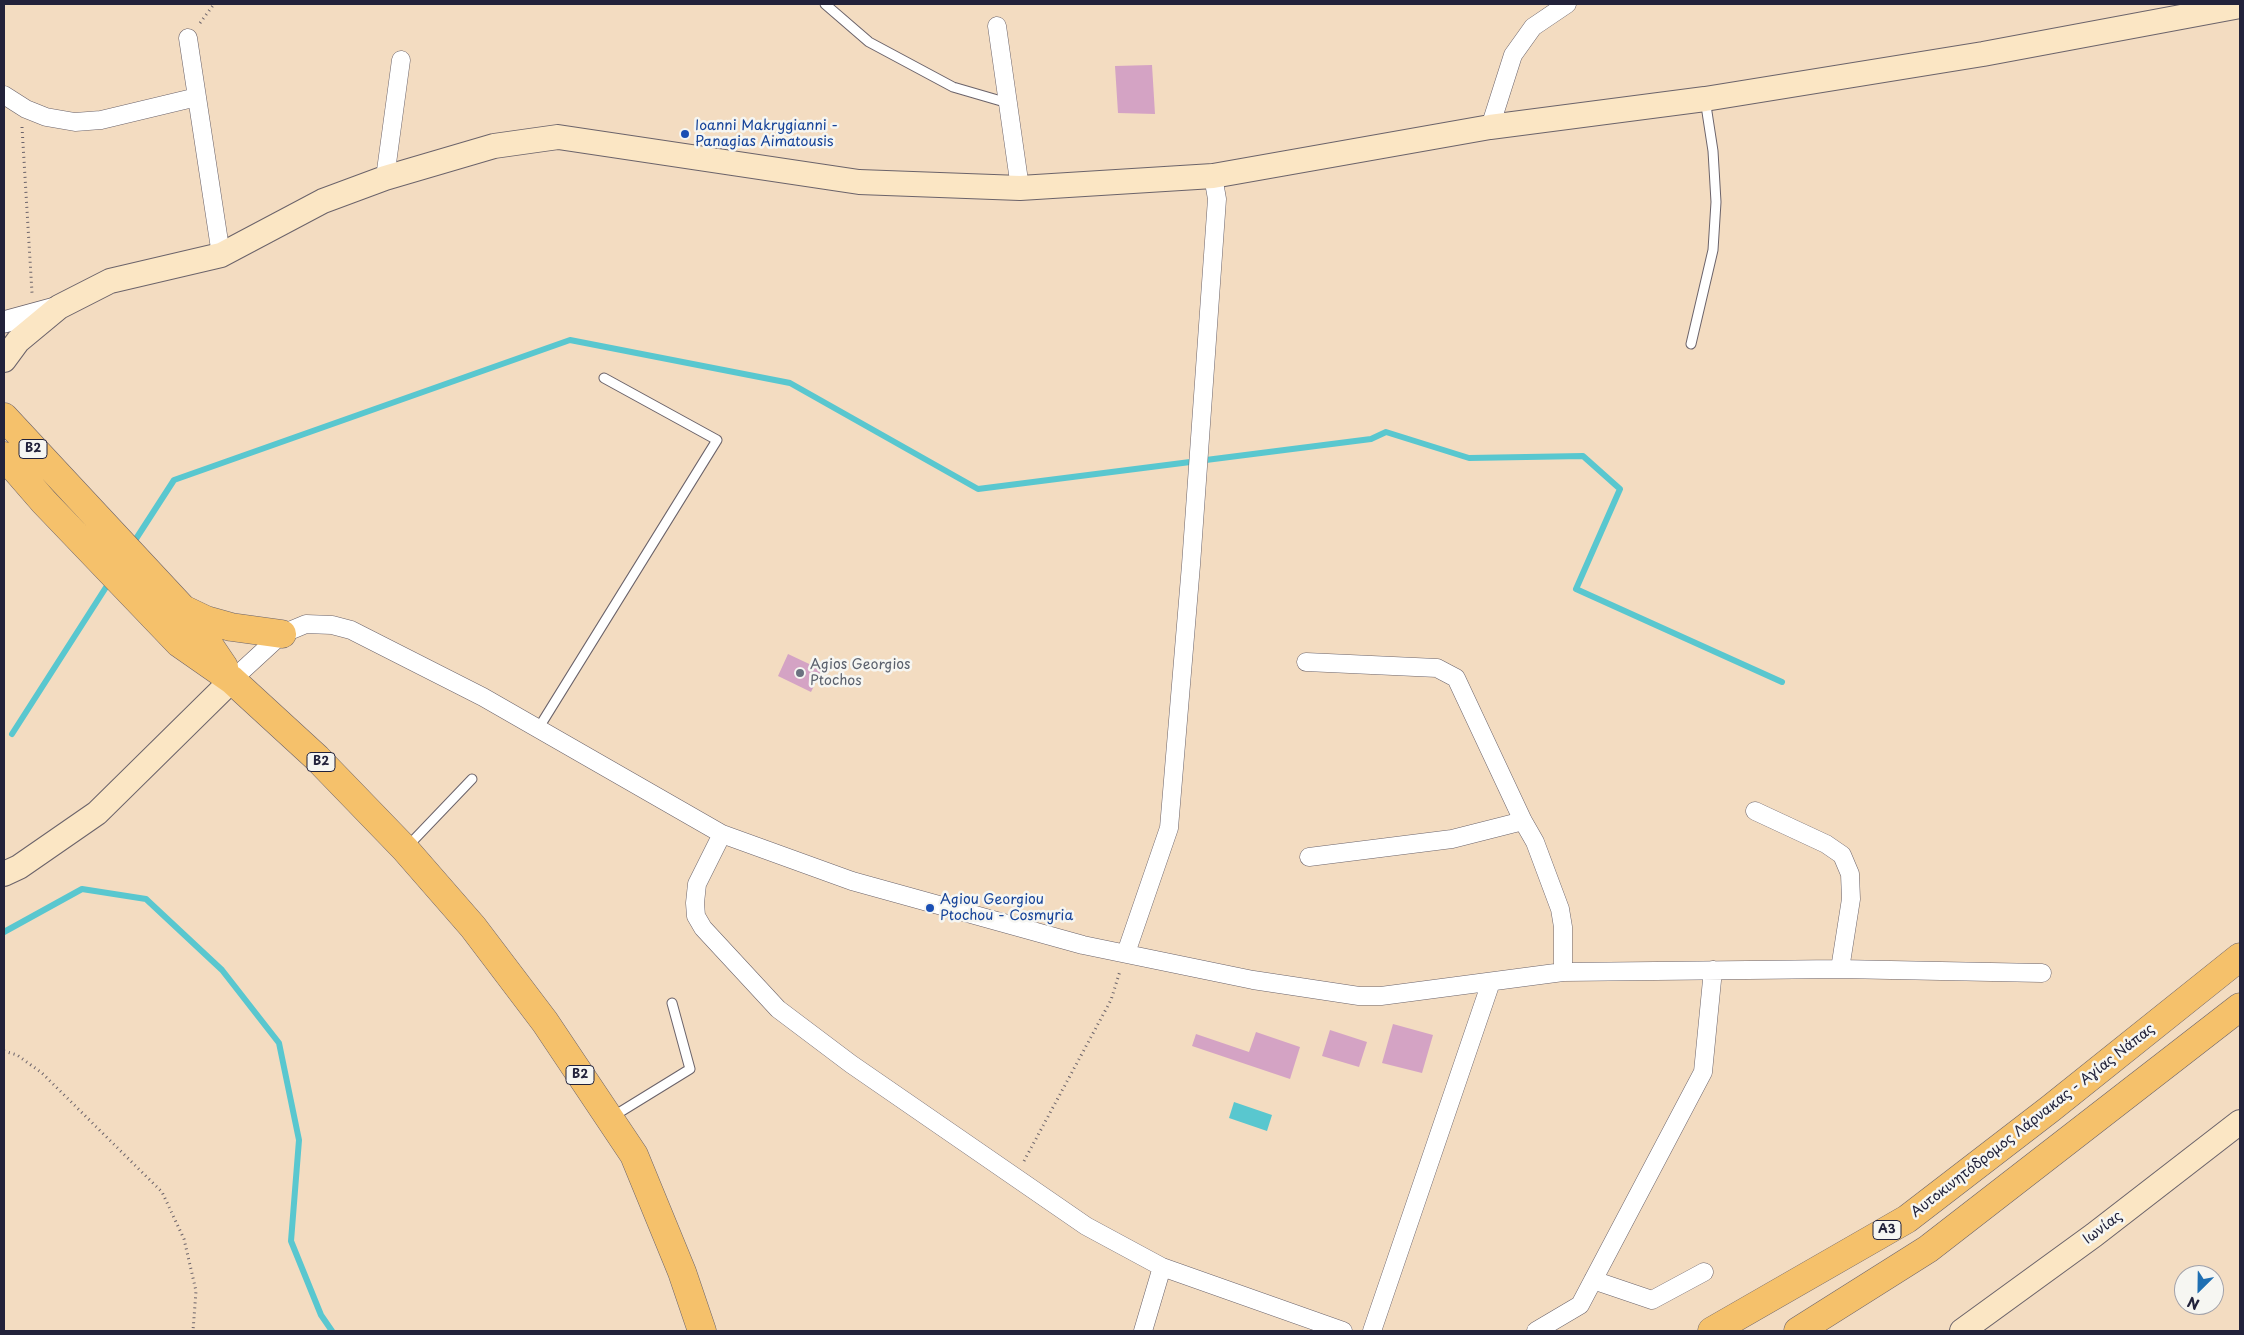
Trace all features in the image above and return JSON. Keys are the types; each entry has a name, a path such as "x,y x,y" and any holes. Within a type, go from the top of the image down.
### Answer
{"main road":[{"path":"4,360 18,341 59,307 110,281 221,255 323,201 386,178 494,146 558,136 859,182 1020,188 1213,176 1490,127 1705,99 1982,54 2240,6"},
{"name":"B2","path":"4,418 182,608 195,624 232,680"},
{"name":"B2","path":"4,456 44,502 179,644 232,680 317,758 405,849 479,935 545,1022 634,1155 682,1272 702,1331"},
{"path":"182,608 206,620 231,627 282,634"},
{"path":"4,874 19,867 97,813 232,680"},
{"name":"Αυτοκινητόδρομος Λάρνακας - Αγίας Νάπας","path":"1712,1331 1907,1219 2050,1109 2240,957"},
{"path":"1798,1331 1928,1249 2240,1007"},
{"name":"Ιωνίας","path":"1962,1331 2094,1236 2240,1122"}],"street":[{"path":"1490,127 1513,55 1533,27 1567,4"},
{"path":"997,26 1020,188"},
{"path":"188,38 221,255"},
{"path":"386,178 401,60"},
{"path":"4,94 20,106 46,117 75,122 101,120 197,97"},
{"path":"1126,953 1169,828 1198,476 1217,199 1213,176"},
{"path":"4,322 59,307"},
{"path":"232,680 282,634 306,624 332,625 352,630 483,697 722,834 852,881 1083,945 1253,980 1359,996 1381,996 1563,972 1840,970 2042,974"},
{"path":"1306,662 1437,668 1456,678 1534,842 1560,908 1563,927 1563,972"},
{"path":"1755,811 1826,844 1842,855 1850,874 1851,899 1840,970"},
{"path":"1309,856 1452,839 1523,821"},
{"path":"722,834 697,884 696,916 703,928 778,1009 851,1064 1086,1226 1162,1267 1343,1331"},
{"path":"1536,1331 1580,1304 1702,1072 1713,970"},
{"path":"1372,1331 1491,982"},
{"path":"1143,1331 1162,1267"},
{"path":"1593,1280 1652,1300 1704,1272"}],"lane":[{"path":"826,4 869,42 953,87 1008,103"},
{"path":"1691,344 1713,250 1716,202 1713,151 1705,99"},
{"path":"538,729 717,440 604,378"},
{"path":"405,849 472,778"},
{"path":"609,1118 690,1069 672,1003"}],"path":[{"path":"188,38 214,4"},
{"path":"20,106 33,314"},
{"path":"1015,1178 1111,1000 1126,953"},
{"path":"4,1051 17,1054 42,1073 162,1192 184,1239 196,1291 193,1331"}],"water":[{"path":"1234,1102 1272,1115 1267,1131 1229,1118"}],"building":[{"path":"1152,65 1155,114 1118,113 1115,66"},
{"name":"Agios Georgios Ptochos","path":"788,654 822,670 811,692 778,676"},
{"path":"1393,1024 1433,1035 1422,1073 1382,1063"},
{"path":"1330,1030 1367,1042 1359,1067 1322,1056"},
{"path":"1256,1032 1300,1047 1290,1079 1192,1046 1196,1034 1249,1052"}],"waterway":[{"path":"132,545 174,480 570,340 790,383 978,489 1371,439 1386,432 1469,458 1583,456 1620,489 1576,589 1782,682"},
{"path":"12,734 110,581"},
{"path":"4,932 82,889 146,899 222,970 279,1043 299,1140 291,1241 321,1315 332,1331"}],"place":[{"name":"Ioanni Makrygianni - Panagias Aimatousis","path":"685,134"},
{"name":"Agios Georgios Ptochos","path":"800,673"},
{"name":"Agiou Georgiou Ptochou - Cosmyria","path":"930,908"}]}
